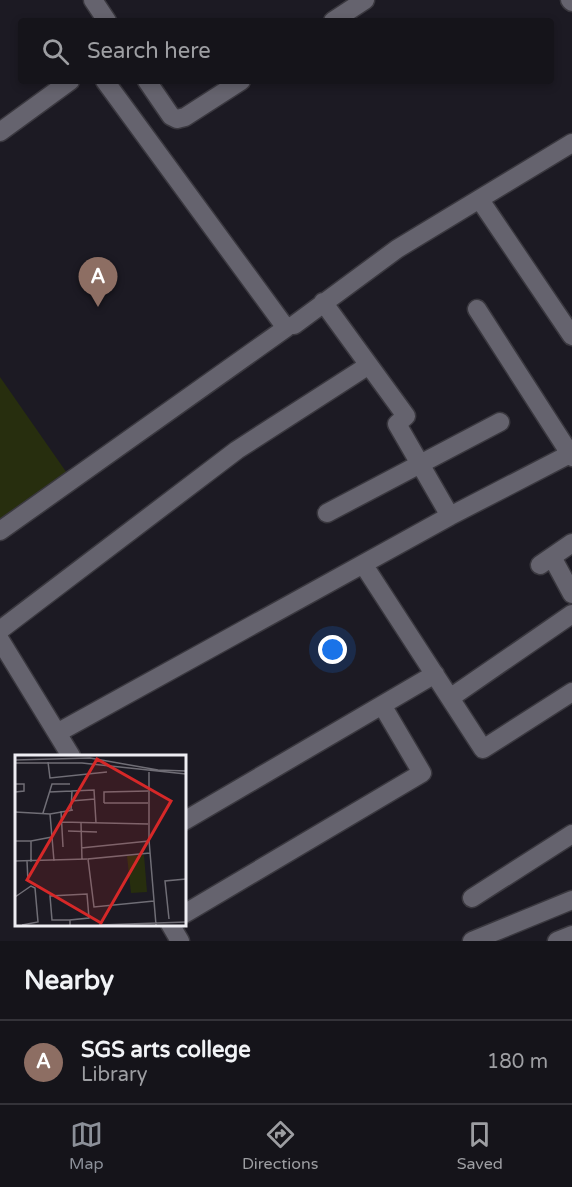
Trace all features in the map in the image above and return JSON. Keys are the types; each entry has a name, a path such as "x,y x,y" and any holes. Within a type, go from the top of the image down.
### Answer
{"street":[{"path":"93,0 105,18"},
{"path":"338,18 365,0"},
{"path":"0,132 66,84"},
{"path":"0,531 286,328 107,84"},
{"path":"149,84 171,116 177,119 185,117 236,84"},
{"path":"294,324 397,249 572,144"},
{"path":"480,200 572,336"},
{"path":"323,302 406,416 397,424 450,516"},
{"path":"57,733 450,516 571,456 477,309"},
{"path":"0,630 237,450 369,365"},
{"path":"327,513 500,422"},
{"path":"572,543 546,561 572,594"},
{"path":"363,564 483,749 572,692"},
{"path":"450,698 572,614"},
{"path":"0,640 69,755"},
{"path":"186,820 435,674"},
{"path":"186,913 422,773 382,705"},
{"path":"472,898 572,834"},
{"path":"472,941 572,900"},
{"path":"171,926 180,941"},
{"path":"557,941 572,935"}],"green space":[{"path":"0,377 69,476 0,524"}],"place":[{"name":"SGS arts college","path":"98,307"}]}
